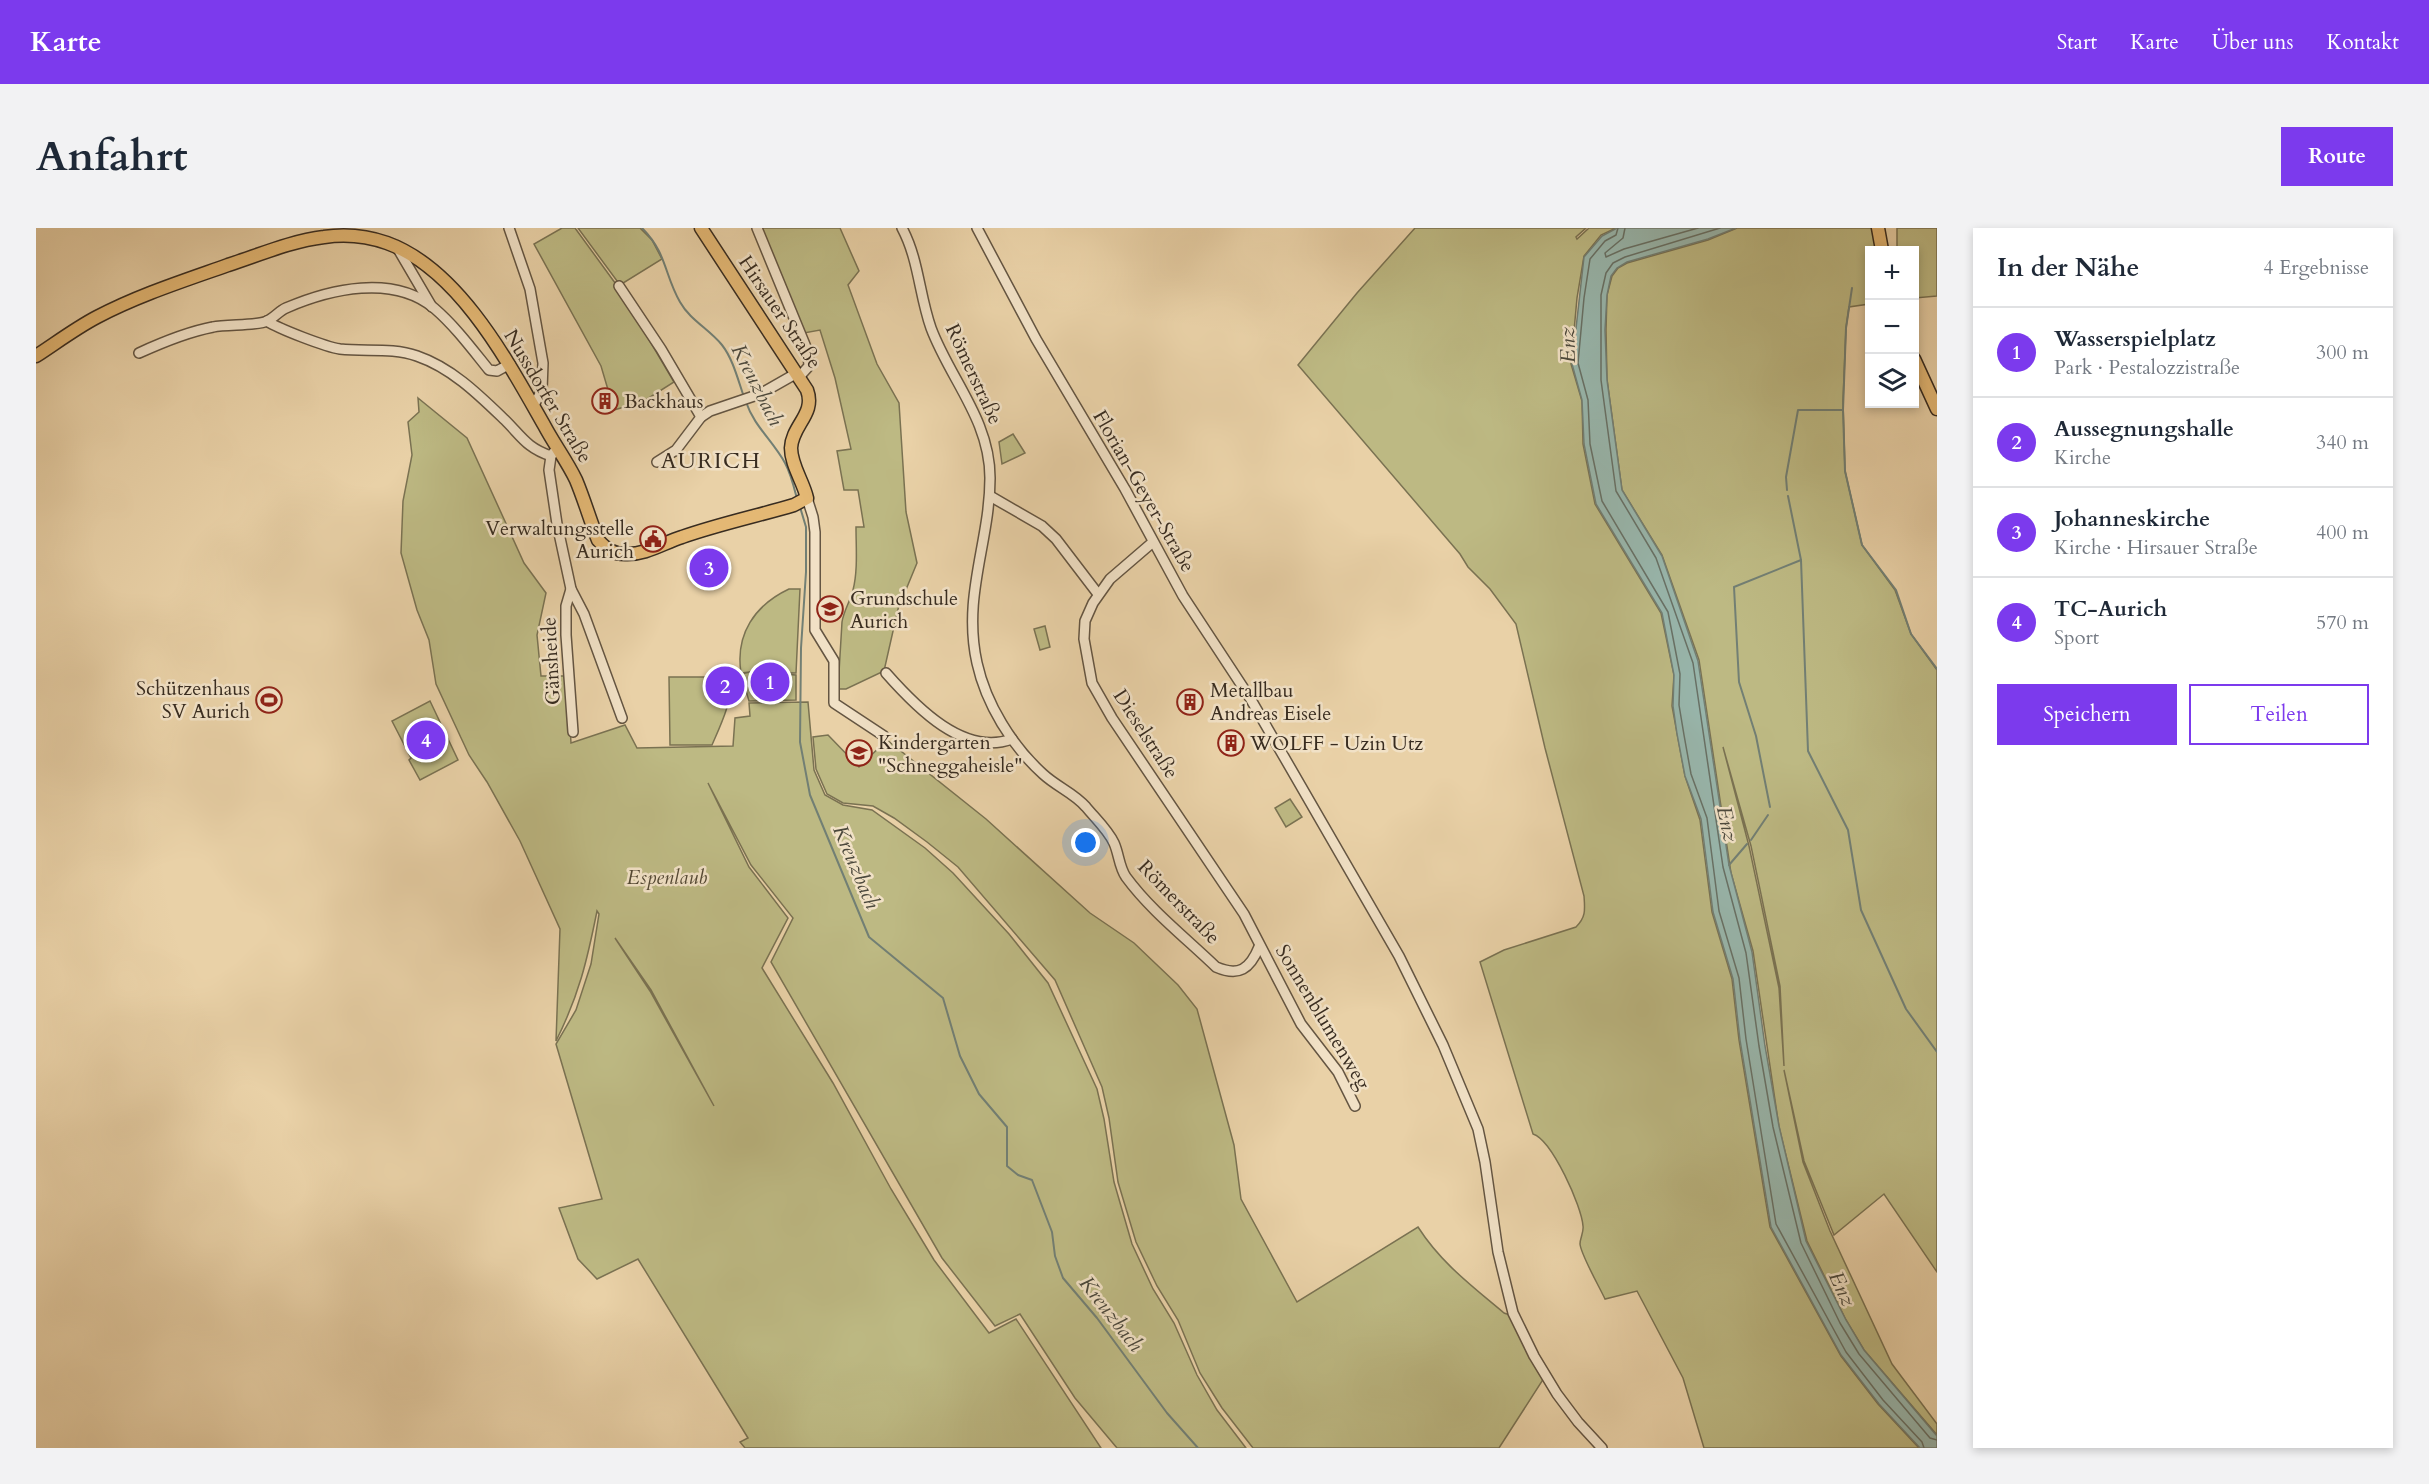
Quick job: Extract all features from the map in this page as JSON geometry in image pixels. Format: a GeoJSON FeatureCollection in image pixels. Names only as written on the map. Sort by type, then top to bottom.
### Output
{"type":"FeatureCollection","features":[{"type":"Feature","properties":{"kind":"main road","name":"Hirsauer Straße"},"geometry":{"type":"LineString","coordinates":[[701,228],[809,393],[810,406],[791,447],[802,501]]}},
{"type":"Feature","properties":{"kind":"main road"},"geometry":{"type":"LineString","coordinates":[[1878,228],[1881,246]]}},
{"type":"Feature","properties":{"kind":"main road","name":"Nussdorfer Straße"},"geometry":{"type":"LineString","coordinates":[[36,356],[94,318],[162,287],[262,253],[323,237],[366,238],[423,262],[450,287],[510,364],[554,452],[566,460],[598,540],[613,553],[627,555],[655,549],[680,537],[802,501]]}},
{"type":"Feature","properties":{"kind":"main road"},"geometry":{"type":"LineString","coordinates":[[1919,370],[1937,409]]}},
{"type":"Feature","properties":{"kind":"street"},"geometry":{"type":"LineString","coordinates":[[509,228],[530,289],[543,363],[542,390],[533,407]]}},
{"type":"Feature","properties":{"kind":"street"},"geometry":{"type":"LineString","coordinates":[[657,462],[684,441],[701,417],[710,411],[769,390],[806,372],[809,366],[808,352],[758,228]]}},
{"type":"Feature","properties":{"kind":"street","name":"Römerstraße"},"geometry":{"type":"LineString","coordinates":[[902,228],[912,246],[932,329],[943,355],[973,408],[983,434],[988,459],[990,496],[976,569],[972,621],[977,664],[987,694],[1012,739],[1043,774],[1072,793],[1084,805],[1114,843],[1125,875],[1143,897],[1216,967],[1231,972],[1245,968],[1259,947]]}},
{"type":"Feature","properties":{"kind":"street","name":"Florian-Geyer-Straße"},"geometry":{"type":"LineString","coordinates":[[976,228],[1036,339],[1125,489],[1184,596],[1250,698],[1395,948],[1470,1107],[1485,1162],[1504,1282],[1513,1313],[1525,1339],[1568,1410],[1602,1448]]}},
{"type":"Feature","properties":{"kind":"street"},"geometry":{"type":"LineString","coordinates":[[401,252],[432,307]]}},
{"type":"Feature","properties":{"kind":"street"},"geometry":{"type":"LineString","coordinates":[[619,286],[651,333],[701,417]]}},
{"type":"Feature","properties":{"kind":"street"},"geometry":{"type":"LineString","coordinates":[[140,353],[165,341],[214,327],[267,321],[276,313],[313,298],[338,291],[367,288],[392,289],[432,307],[446,319],[489,370],[497,371],[510,364]]}},
{"type":"Feature","properties":{"kind":"street"},"geometry":{"type":"LineString","coordinates":[[267,321],[277,327],[337,349],[386,350],[417,356],[458,379],[507,422],[527,445],[554,452],[549,470],[557,524],[572,589],[584,614],[622,718]]}},
{"type":"Feature","properties":{"kind":"street"},"geometry":{"type":"LineString","coordinates":[[990,496],[1042,526],[1062,546],[1098,594]]}},
{"type":"Feature","properties":{"kind":"street"},"geometry":{"type":"LineString","coordinates":[[802,501],[813,517],[815,630],[834,661],[834,703],[884,736]]}},
{"type":"Feature","properties":{"kind":"street","name":"Dieselstraße"},"geometry":{"type":"LineString","coordinates":[[1153,542],[1122,567],[1098,594],[1085,621],[1092,683],[1112,718],[1244,914],[1256,935],[1259,947]]}},
{"type":"Feature","properties":{"kind":"street","name":"Gänsheide"},"geometry":{"type":"LineString","coordinates":[[572,589],[566,606],[566,635],[573,732]]}},
{"type":"Feature","properties":{"kind":"street"},"geometry":{"type":"LineString","coordinates":[[886,673],[924,711],[955,732],[986,744],[1012,739]]}},
{"type":"Feature","properties":{"kind":"street","name":"Sonnenblumenweg"},"geometry":{"type":"LineString","coordinates":[[1259,947],[1301,1024],[1338,1072],[1355,1106]]}},
{"type":"Feature","properties":{"kind":"green space"},"geometry":{"type":"Polygon","coordinates":[[[562,228],[575,228],[618,287],[674,382],[644,401],[614,410],[601,366],[534,244],[562,228]]]}},
{"type":"Feature","properties":{"kind":"green space"},"geometry":{"type":"Polygon","coordinates":[[[578,228],[640,228],[652,240],[662,259],[620,285],[578,228]]]}},
{"type":"Feature","properties":{"kind":"green space"},"geometry":{"type":"Polygon","coordinates":[[[761,228],[840,228],[859,271],[848,285],[877,364],[899,403],[906,512],[917,563],[898,609],[884,671],[846,689],[838,689],[842,622],[855,582],[856,527],[864,527],[858,490],[844,490],[837,451],[851,449],[835,378],[820,330],[804,333],[761,228]]]}},
{"type":"Feature","properties":{"kind":"green space"},"geometry":{"type":"Polygon","coordinates":[[[1415,228],[1586,228],[1576,237],[1577,239],[1589,228],[1616,228],[1601,235],[1584,256],[1577,298],[1571,364],[1582,401],[1583,444],[1595,504],[1661,613],[1674,675],[1672,706],[1685,776],[1700,820],[1712,912],[1732,979],[1739,1040],[1770,1227],[1841,1356],[1878,1404],[1919,1448],[1704,1448],[1683,1378],[1637,1291],[1605,1299],[1581,1249],[1583,1226],[1572,1190],[1549,1148],[1533,1134],[1480,962],[1504,950],[1576,927],[1583,916],[1585,905],[1516,624],[1490,589],[1468,567],[1460,554],[1298,365],[1357,293],[1415,228]]]}},
{"type":"Feature","properties":{"kind":"green space"},"geometry":{"type":"Polygon","coordinates":[[[1737,228],[1872,228],[1876,246],[1865,246],[1865,305],[1849,307],[1846,328],[1843,401],[1845,471],[1862,545],[1895,590],[1911,634],[1937,670],[1937,1272],[1884,1194],[1834,1235],[1804,1161],[1784,1070],[1803,1162],[1830,1231],[1892,1364],[1937,1424],[1937,1435],[1864,1350],[1846,1320],[1807,1241],[1779,1127],[1753,951],[1731,873],[1699,660],[1662,555],[1622,490],[1607,379],[1606,330],[1607,295],[1612,276],[1618,268],[1627,263],[1708,240],[1737,228]],[[1723,747],[1749,846],[1779,988],[1784,1066],[1780,986],[1751,846],[1723,747]]]}},
{"type":"Feature","properties":{"kind":"green space"},"geometry":{"type":"Polygon","coordinates":[[[1897,228],[1937,228],[1937,296],[1919,298],[1919,246],[1897,246],[1897,228]]]}},
{"type":"Feature","properties":{"kind":"green space","name":"Espenlaub"},"geometry":{"type":"Polygon","coordinates":[[[418,398],[467,438],[524,563],[546,593],[537,635],[541,676],[567,676],[571,743],[625,725],[637,748],[733,746],[735,718],[750,716],[749,703],[808,702],[814,770],[825,795],[843,805],[872,810],[925,848],[953,873],[1009,934],[1048,983],[1097,1089],[1114,1182],[1132,1244],[1153,1289],[1174,1323],[1197,1375],[1217,1410],[1246,1448],[1117,1448],[1075,1398],[1020,1314],[995,1326],[942,1258],[771,962],[793,918],[751,865],[708,783],[749,867],[788,918],[762,968],[833,1083],[891,1189],[934,1260],[989,1333],[1016,1319],[1101,1448],[745,1448],[740,1442],[748,1438],[638,1259],[597,1279],[578,1259],[559,1208],[602,1199],[556,1044],[576,1010],[591,964],[599,914],[597,911],[586,962],[556,1041],[560,929],[520,841],[469,755],[436,684],[429,640],[417,610],[401,553],[403,501],[412,455],[408,422],[419,412],[418,398]],[[615,938],[650,991],[714,1106],[651,990],[615,938]]]}},
{"type":"Feature","properties":{"kind":"green space"},"geometry":{"type":"Polygon","coordinates":[[[1013,434],[1025,453],[1002,464],[999,442],[1013,434]]]}},
{"type":"Feature","properties":{"kind":"green space"},"geometry":{"type":"Polygon","coordinates":[[[789,589],[800,589],[796,673],[751,672],[796,675],[796,700],[749,701],[741,674],[750,672],[741,673],[740,659],[745,634],[757,612],[766,603],[789,589]]]}},
{"type":"Feature","properties":{"kind":"green space"},"geometry":{"type":"Polygon","coordinates":[[[1045,626],[1050,647],[1040,650],[1034,629],[1045,626]]]}},
{"type":"Feature","properties":{"kind":"green space"},"geometry":{"type":"Polygon","coordinates":[[[669,677],[731,677],[728,703],[712,745],[670,745],[669,677]]]}},
{"type":"Feature","properties":{"kind":"green space"},"geometry":{"type":"Polygon","coordinates":[[[430,701],[458,760],[420,780],[392,721],[430,701]]]}},
{"type":"Feature","properties":{"kind":"green space"},"geometry":{"type":"Polygon","coordinates":[[[828,735],[859,767],[887,740],[986,819],[1090,913],[1134,943],[1178,985],[1197,1009],[1234,1145],[1241,1199],[1297,1302],[1418,1227],[1437,1252],[1458,1273],[1504,1313],[1510,1315],[1544,1378],[1499,1448],[1253,1448],[1222,1408],[1200,1373],[1178,1320],[1157,1286],[1136,1242],[1118,1182],[1102,1087],[1055,980],[958,867],[894,818],[873,806],[843,803],[827,794],[816,769],[813,737],[828,735]]]}},
{"type":"Feature","properties":{"kind":"green space"},"geometry":{"type":"Polygon","coordinates":[[[1290,799],[1302,817],[1286,827],[1275,808],[1290,799]]]}},
{"type":"Feature","properties":{"kind":"water"},"geometry":{"type":"Polygon","coordinates":[[[1617,228],[1736,228],[1708,239],[1627,262],[1617,268],[1611,276],[1607,295],[1605,330],[1607,380],[1622,490],[1662,556],[1698,661],[1729,865],[1752,952],[1779,1126],[1806,1241],[1864,1350],[1937,1436],[1937,1448],[1920,1448],[1879,1404],[1841,1355],[1771,1227],[1740,1040],[1733,979],[1713,912],[1701,819],[1685,776],[1677,734],[1673,706],[1674,675],[1662,613],[1596,504],[1584,444],[1582,400],[1572,364],[1584,257],[1602,236],[1617,228]]]}},
{"type":"Feature","properties":{"kind":"waterway","name":"Kreuzbach"},"geometry":{"type":"LineString","coordinates":[[642,228],[661,255],[675,292],[684,308],[717,339],[726,351],[744,397]]}},
{"type":"Feature","properties":{"kind":"waterway"},"geometry":{"type":"LineString","coordinates":[[1852,288],[1846,328],[1843,410],[1845,471],[1862,545],[1896,590],[1911,634],[1937,669]]}},
{"type":"Feature","properties":{"kind":"waterway","name":"Kreuzbach"},"geometry":{"type":"LineString","coordinates":[[746,402],[754,419],[785,463],[797,499]]}},
{"type":"Feature","properties":{"kind":"waterway"},"geometry":{"type":"LineString","coordinates":[[1787,490],[1786,477],[1798,410],[1843,410]]}},
{"type":"Feature","properties":{"kind":"waterway"},"geometry":{"type":"LineString","coordinates":[[1788,496],[1801,560],[1808,751],[1848,830],[1861,910],[1906,1009],[1937,1052]]}},
{"type":"Feature","properties":{"kind":"waterway","name":"Kreuzbach"},"geometry":{"type":"LineString","coordinates":[[800,507],[806,527],[800,742],[810,795],[869,937],[943,998],[960,1056],[979,1094],[1007,1127],[1007,1166],[1018,1175],[1032,1180],[1052,1232],[1055,1256],[1063,1278],[1097,1318],[1167,1413],[1198,1448]]}},
{"type":"Feature","properties":{"kind":"waterway"},"geometry":{"type":"LineString","coordinates":[[1770,807],[1756,736],[1739,682],[1734,587],[1801,560]]}},
{"type":"Feature","properties":{"kind":"waterway","name":"Enz"},"geometry":{"type":"LineString","coordinates":[[1751,840],[1768,815]]}},
{"type":"Feature","properties":{"kind":"waterway","name":"Enz"},"geometry":{"type":"LineString","coordinates":[[1729,865],[1747,844]]}},
{"type":"Feature","properties":{"kind":"place","name":"Backhaus"},"geometry":{"type":"Point","coordinates":[605,401]}},
{"type":"Feature","properties":{"kind":"place","name":"Verwaltungsstelle Aurich"},"geometry":{"type":"Point","coordinates":[653,539]}},
{"type":"Feature","properties":{"kind":"place","name":"Johanneskirche"},"geometry":{"type":"Point","coordinates":[709,568]}},
{"type":"Feature","properties":{"kind":"place","name":"Grundschule Aurich"},"geometry":{"type":"Point","coordinates":[830,609]}},
{"type":"Feature","properties":{"kind":"place","name":"Wasserspielplatz"},"geometry":{"type":"Point","coordinates":[770,682]}},
{"type":"Feature","properties":{"kind":"place","name":"Aussegnungshalle"},"geometry":{"type":"Point","coordinates":[725,686]}},
{"type":"Feature","properties":{"kind":"place","name":"Schützenhaus SV Aurich"},"geometry":{"type":"Point","coordinates":[269,700]}},
{"type":"Feature","properties":{"kind":"place","name":"Metallbau Andreas Eisele"},"geometry":{"type":"Point","coordinates":[1190,702]}},
{"type":"Feature","properties":{"kind":"place","name":"TC-Aurich"},"geometry":{"type":"Point","coordinates":[426,740]}},
{"type":"Feature","properties":{"kind":"place","name":"WOLFF - Uzin Utz"},"geometry":{"type":"Point","coordinates":[1231,743]}},
{"type":"Feature","properties":{"kind":"place","name":"Kindergarten \"Schneggaheisle\""},"geometry":{"type":"Point","coordinates":[859,753]}},
{"type":"Feature","properties":{"kind":"district","name":"AURICH"},"geometry":{"type":"Point","coordinates":[711,461]}}]}
